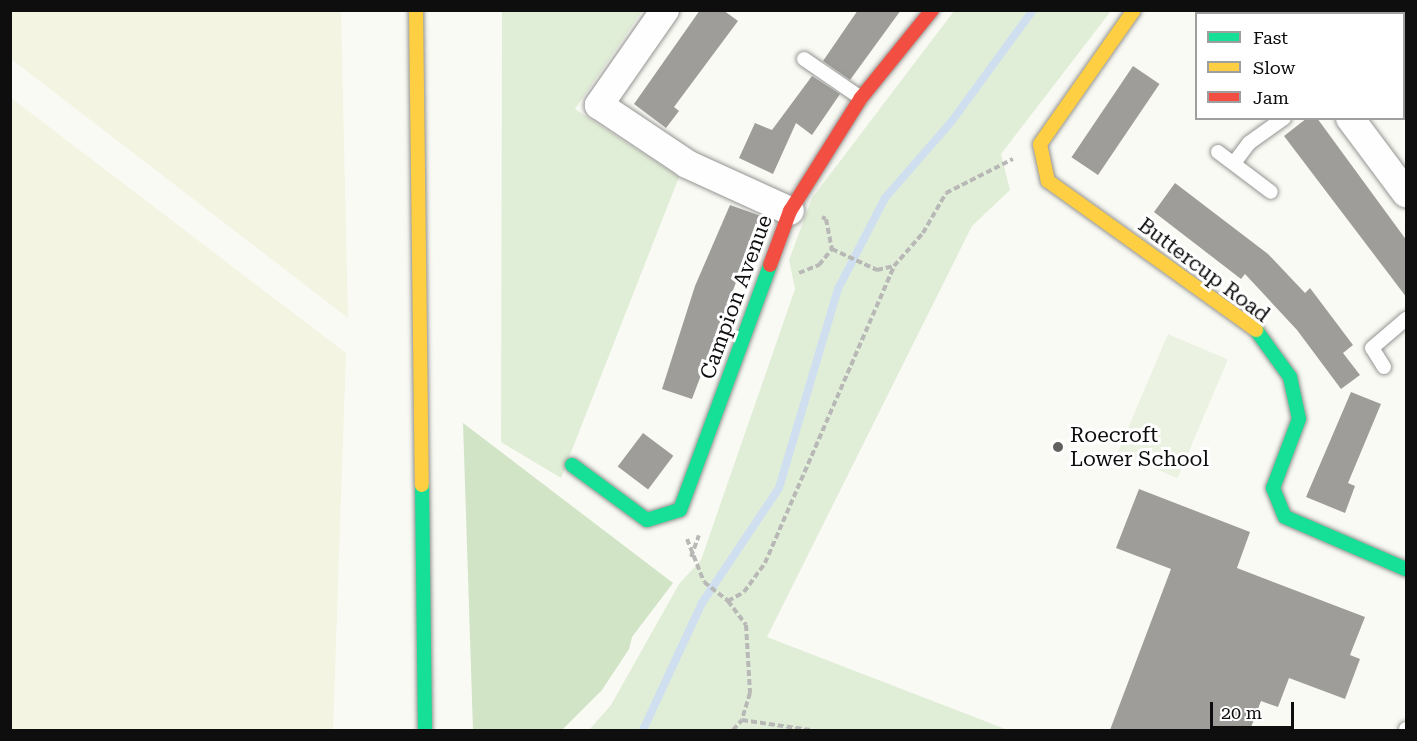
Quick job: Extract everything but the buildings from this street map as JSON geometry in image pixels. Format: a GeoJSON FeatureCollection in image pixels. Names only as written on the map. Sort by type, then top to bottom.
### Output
{"type":"FeatureCollection","features":[{"type":"Feature","properties":{"kind":"street"},"geometry":{"type":"LineString","coordinates":[[416,10],[425,730]]}},
{"type":"Feature","properties":{"kind":"street"},"geometry":{"type":"LineString","coordinates":[[664,10],[599,105],[687,164],[792,206]]}},
{"type":"Feature","properties":{"kind":"street"},"geometry":{"type":"LineString","coordinates":[[1040,144],[1134,10]]}},
{"type":"Feature","properties":{"kind":"street","name":"Campion Avenue"},"geometry":{"type":"LineString","coordinates":[[680,510],[792,206],[861,98],[926,12]]}},
{"type":"Feature","properties":{"kind":"street"},"geometry":{"type":"LineString","coordinates":[[1352,120],[1407,193]]}},
{"type":"Feature","properties":{"kind":"street","name":"Buttercup Road"},"geometry":{"type":"LineString","coordinates":[[1040,144],[1048,181],[1255,329],[1290,377],[1299,419],[1280,461],[1273,488],[1285,517],[1407,569]]}},
{"type":"Feature","properties":{"kind":"street"},"geometry":{"type":"LineString","coordinates":[[572,465],[647,519],[680,510]]}},
{"type":"Feature","properties":{"kind":"lane"},"geometry":{"type":"LineString","coordinates":[[804,59],[861,98]]}},
{"type":"Feature","properties":{"kind":"lane"},"geometry":{"type":"LineString","coordinates":[[1234,163],[1249,143],[1281,120]]}},
{"type":"Feature","properties":{"kind":"lane"},"geometry":{"type":"LineString","coordinates":[[1218,152],[1271,192]]}},
{"type":"Feature","properties":{"kind":"lane"},"geometry":{"type":"LineString","coordinates":[[1384,367],[1372,348],[1407,319]]}},
{"type":"Feature","properties":{"kind":"path"},"geometry":{"type":"LineString","coordinates":[[726,599],[744,592],[765,562],[894,266],[923,233],[946,193],[1040,144]]}},
{"type":"Feature","properties":{"kind":"path"},"geometry":{"type":"LineString","coordinates":[[792,206],[826,219],[832,249],[877,270],[894,266]]}},
{"type":"Feature","properties":{"kind":"path"},"geometry":{"type":"LineString","coordinates":[[680,510],[691,557],[704,582],[726,599],[746,625],[750,693],[742,720],[733,730]]}},
{"type":"Feature","properties":{"kind":"path"},"geometry":{"type":"LineString","coordinates":[[742,720],[810,730]]}},
{"type":"Feature","properties":{"kind":"green space"},"geometry":{"type":"Polygon","coordinates":[[[10,11],[341,11],[348,318],[11,59],[10,11]]]}},
{"type":"Feature","properties":{"kind":"green space"},"geometry":{"type":"Polygon","coordinates":[[[502,11],[642,11],[575,109],[679,177],[561,478],[501,442],[502,11]]]}},
{"type":"Feature","properties":{"kind":"green space"},"geometry":{"type":"Polygon","coordinates":[[[954,11],[1111,11],[1001,154],[1010,190],[972,226],[767,637],[1008,730],[589,730],[611,705],[679,584],[701,560],[795,289],[789,260],[812,198],[954,11]]]}},
{"type":"Feature","properties":{"kind":"green space"},"geometry":{"type":"Polygon","coordinates":[[[10,97],[346,353],[333,730],[11,730],[10,97]]]}},
{"type":"Feature","properties":{"kind":"green space"},"geometry":{"type":"Polygon","coordinates":[[[1168,334],[1228,359],[1177,478],[1118,453],[1168,334]]]}},
{"type":"Feature","properties":{"kind":"green space"},"geometry":{"type":"Polygon","coordinates":[[[463,423],[673,583],[632,637],[629,649],[602,690],[562,730],[473,730],[463,423]]]}},
{"type":"Feature","properties":{"kind":"waterway"},"geometry":{"type":"LineString","coordinates":[[643,730],[702,603],[779,488],[838,289],[885,198],[952,121],[1033,10]]}},
{"type":"Feature","properties":{"kind":"traffic: fast"},"geometry":{"type":"LineString","coordinates":[[572,465],[647,520],[680,510],[770,265]]}},
{"type":"Feature","properties":{"kind":"traffic: fast"},"geometry":{"type":"LineString","coordinates":[[1256,330],[1290,377],[1299,419],[1273,488],[1285,517],[1406,569]]}},
{"type":"Feature","properties":{"kind":"traffic: fast"},"geometry":{"type":"LineString","coordinates":[[422,485],[425,730]]}},
{"type":"Feature","properties":{"kind":"traffic: slow"},"geometry":{"type":"LineString","coordinates":[[416,10],[422,485]]}},
{"type":"Feature","properties":{"kind":"traffic: slow"},"geometry":{"type":"LineString","coordinates":[[1134,10],[1040,144],[1048,181],[1256,330]]}},
{"type":"Feature","properties":{"kind":"traffic: jam"},"geometry":{"type":"LineString","coordinates":[[770,265],[790,211],[861,98],[932,10]]}},
{"type":"Feature","properties":{"kind":"place","name":"Roecroft Lower School"},"geometry":{"type":"Point","coordinates":[1058,447]}}]}
